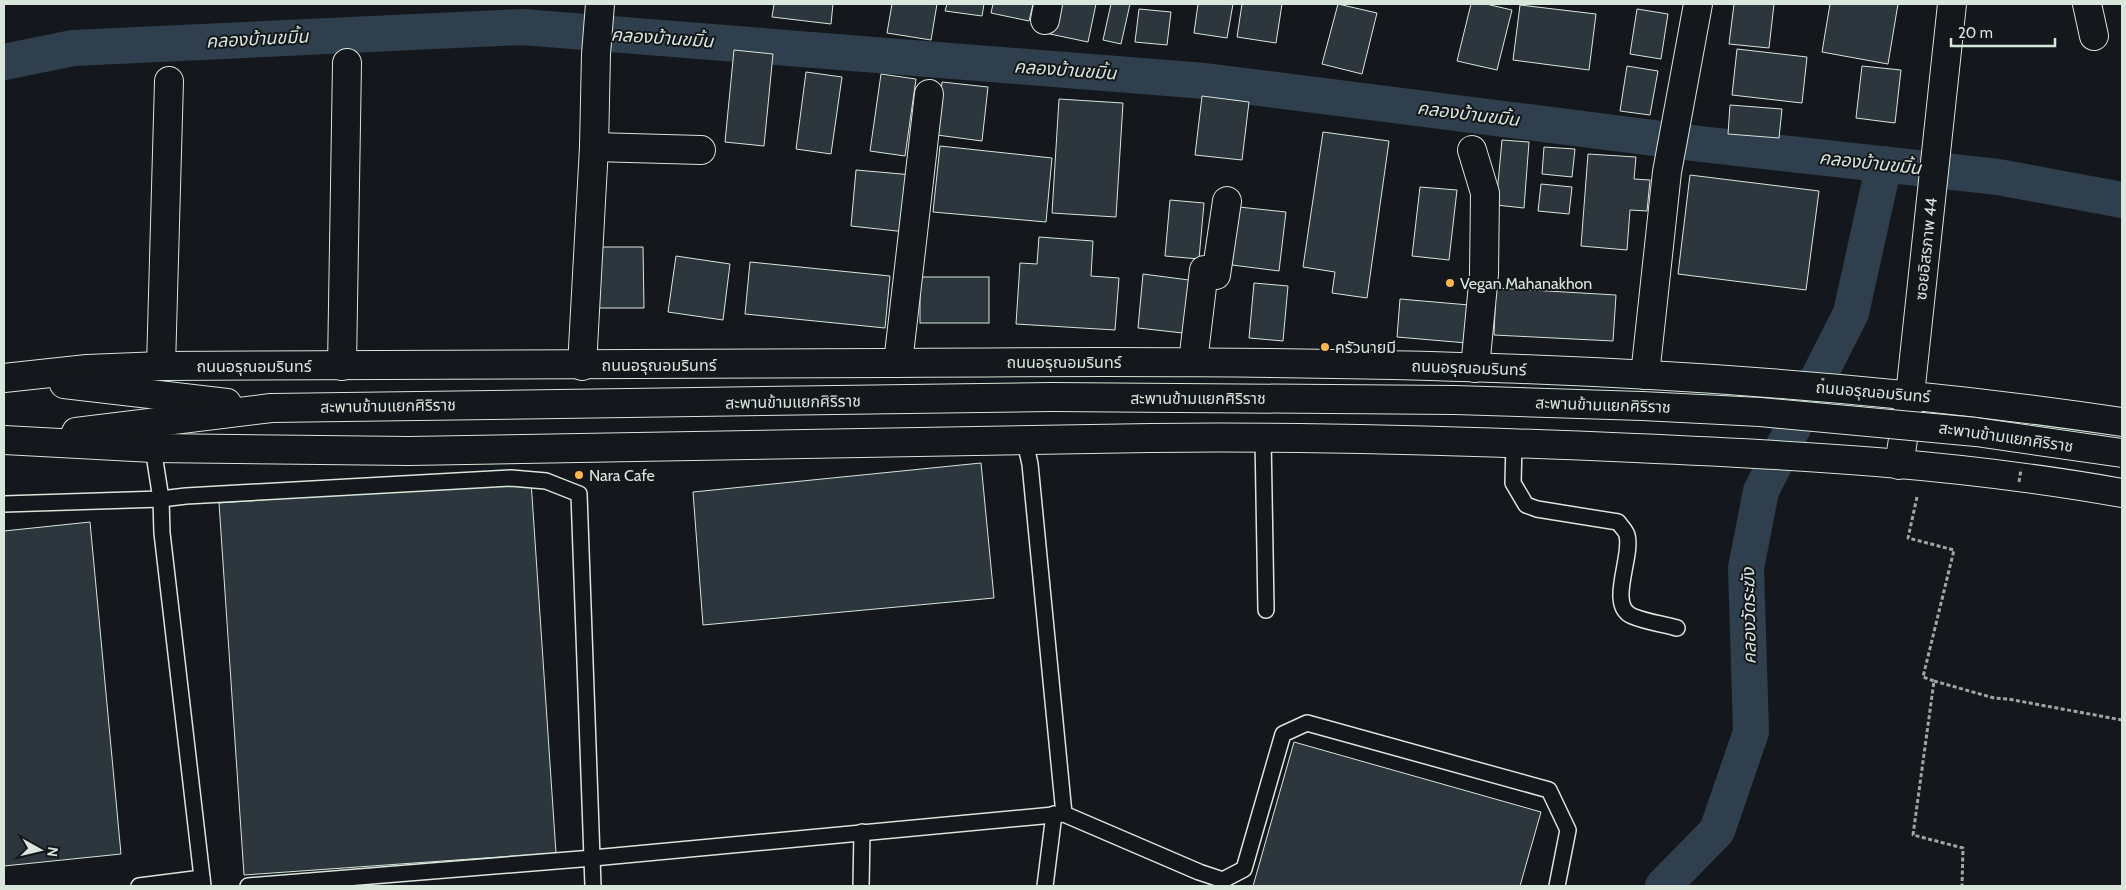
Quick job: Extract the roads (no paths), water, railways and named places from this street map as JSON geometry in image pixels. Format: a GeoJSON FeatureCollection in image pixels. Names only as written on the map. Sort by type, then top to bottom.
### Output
{"type":"FeatureCollection","features":[{"type":"Feature","properties":{"kind":"main road"},"geometry":{"type":"LineString","coordinates":[[1645,375],[1667,172],[1698,4]]}},
{"type":"Feature","properties":{"kind":"main road","name":"ซอยอิสรภาพ 44"},"geometry":{"type":"LineString","coordinates":[[1911,466],[1910,394],[1952,4]]}},
{"type":"Feature","properties":{"kind":"main road"},"geometry":{"type":"LineString","coordinates":[[2087,4],[2094,36]]}},
{"type":"Feature","properties":{"kind":"main road"},"geometry":{"type":"LineString","coordinates":[[582,366],[594,147],[596,54],[600,5]]}},
{"type":"Feature","properties":{"kind":"main road"},"geometry":{"type":"LineString","coordinates":[[342,366],[347,62]]}},
{"type":"Feature","properties":{"kind":"main road"},"geometry":{"type":"LineString","coordinates":[[161,366],[169,81]]}},
{"type":"Feature","properties":{"kind":"main road"},"geometry":{"type":"LineString","coordinates":[[898,363],[929,94]]}},
{"type":"Feature","properties":{"kind":"main road"},"geometry":{"type":"LineString","coordinates":[[594,147],[701,150]]}},
{"type":"Feature","properties":{"kind":"main road"},"geometry":{"type":"LineString","coordinates":[[1472,150],[1485,193],[1484,274],[1474,368]]}},
{"type":"Feature","properties":{"kind":"main road"},"geometry":{"type":"LineString","coordinates":[[1193,362],[1204,270],[1216,275],[1227,201]]}},
{"type":"Feature","properties":{"kind":"main road","name":"ถนนอรุณอมรินทร์"},"geometry":{"type":"LineString","coordinates":[[6,378],[87,370],[161,366],[582,366],[1193,362],[1474,368],[1645,375],[1910,394],[2122,422]]}},
{"type":"Feature","properties":{"kind":"main road","name":"สะพานข้ามแยกศิริราช"},"geometry":{"type":"LineString","coordinates":[[6,378],[271,408]]}},
{"type":"Feature","properties":{"kind":"main road","name":"สะพานข้ามแยกศิริราช"},"geometry":{"type":"LineString","coordinates":[[5,440],[271,408],[748,403],[1052,397],[1256,398],[1642,406],[1862,420],[1976,432],[2122,453]]}},
{"type":"Feature","properties":{"kind":"main road"},"geometry":{"type":"LineString","coordinates":[[5,440],[153,448],[409,452],[1263,437],[1514,442],[1824,458],[1993,473],[2122,493]]}},
{"type":"Feature","properties":{"kind":"lane"},"geometry":{"type":"LineString","coordinates":[[1263,437],[1266,610]]}},
{"type":"Feature","properties":{"kind":"lane"},"geometry":{"type":"LineString","coordinates":[[1025,442],[1030,464],[1059,814],[1045,886]]}},
{"type":"Feature","properties":{"kind":"lane"},"geometry":{"type":"LineString","coordinates":[[1514,442],[1513,483],[1526,505],[1618,522],[1627,535],[1627,557],[1620,596],[1622,608],[1630,616],[1678,628]]}},
{"type":"Feature","properties":{"kind":"lane"},"geometry":{"type":"LineString","coordinates":[[138,886],[202,882],[162,533],[161,499],[153,448]]}},
{"type":"Feature","properties":{"kind":"lane"},"geometry":{"type":"LineString","coordinates":[[4,504],[161,499],[196,495],[511,478],[546,481],[579,494],[594,886]]}},
{"type":"Feature","properties":{"kind":"lane"},"geometry":{"type":"LineString","coordinates":[[248,886],[593,858],[1059,814],[1224,883],[1244,869],[1283,734],[1307,722],[1548,790],[1568,830],[1557,886]]}},
{"type":"Feature","properties":{"kind":"lane"},"geometry":{"type":"LineString","coordinates":[[861,886],[862,832]]}},
{"type":"Feature","properties":{"kind":"waterway","name":"คลองบ้านขมิ้น"},"geometry":{"type":"LineString","coordinates":[[4,62],[73,48],[522,27],[1205,81],[1701,144],[1998,177],[2122,200]]}},
{"type":"Feature","properties":{"kind":"waterway","name":"คลองวัดระฆัง"},"geometry":{"type":"LineString","coordinates":[[1663,886],[1717,831],[1751,732],[1746,568],[1761,491],[1851,313],[1884,164]]}},
{"type":"Feature","properties":{"kind":"place","name":"Vegan Mahanakhon"},"geometry":{"type":"Point","coordinates":[1450,283]}},
{"type":"Feature","properties":{"kind":"place","name":"ครัวนายมี"},"geometry":{"type":"Point","coordinates":[1325,347]}},
{"type":"Feature","properties":{"kind":"place","name":"Nara Cafe"},"geometry":{"type":"Point","coordinates":[579,475]}}]}
